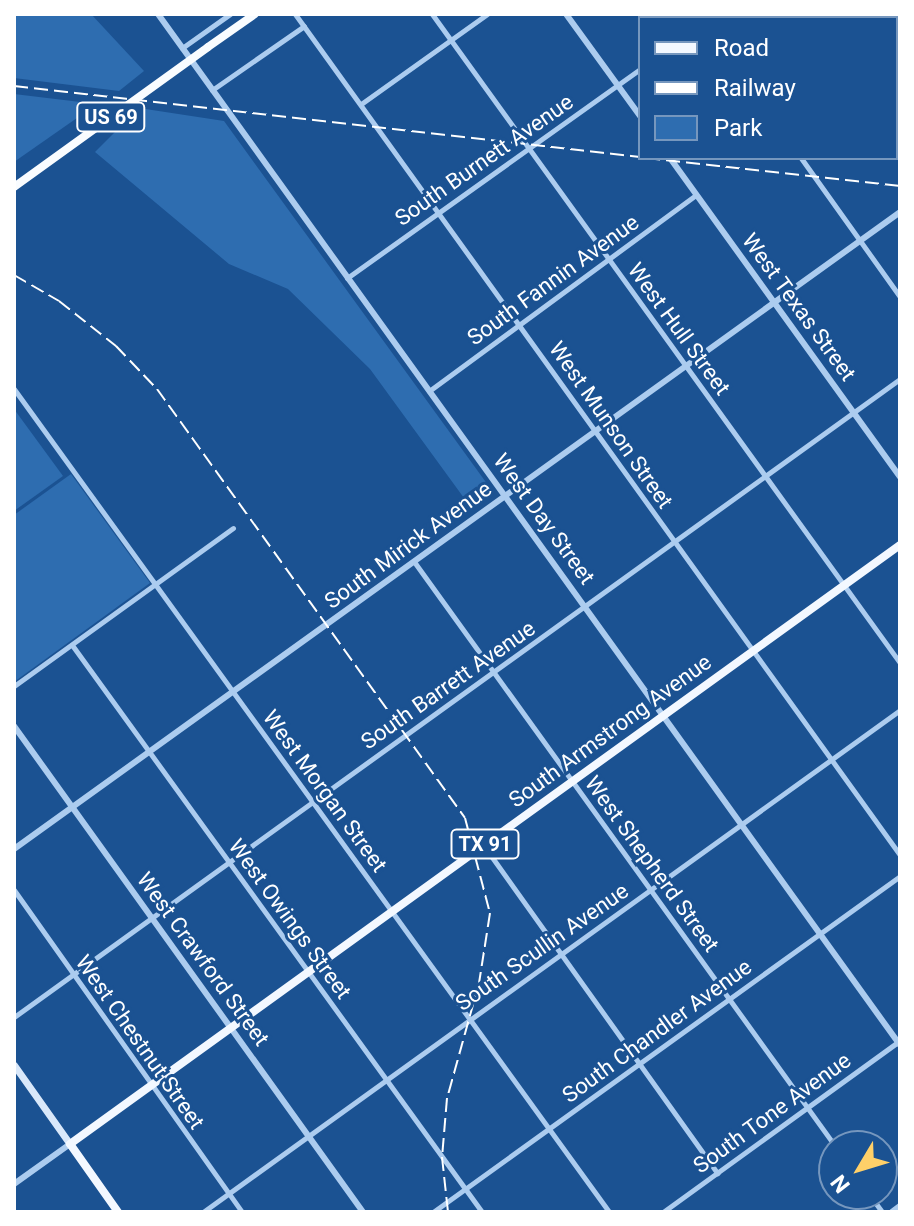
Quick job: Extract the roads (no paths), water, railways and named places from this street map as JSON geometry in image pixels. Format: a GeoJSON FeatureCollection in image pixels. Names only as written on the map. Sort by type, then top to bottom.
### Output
{"type":"FeatureCollection","features":[{"type":"Feature","properties":{"kind":"highway","name":"US 69"},"geometry":{"type":"LineString","coordinates":[[14,187],[255,14]]}},
{"type":"Feature","properties":{"kind":"main road","name":"South Armstrong Avenue"},"geometry":{"type":"LineString","coordinates":[[70,1144],[900,545]]}},
{"type":"Feature","properties":{"kind":"main road"},"geometry":{"type":"LineString","coordinates":[[14,1065],[118,1212]]}},
{"type":"Feature","properties":{"kind":"street","name":"West Day Street"},"geometry":{"type":"LineString","coordinates":[[158,14],[899,1043]]}},
{"type":"Feature","properties":{"kind":"street"},"geometry":{"type":"LineString","coordinates":[[182,48],[230,14]]}},
{"type":"Feature","properties":{"kind":"street","name":"West Munson Street"},"geometry":{"type":"LineString","coordinates":[[295,14],[900,855]]}},
{"type":"Feature","properties":{"kind":"street","name":"West Hull Street"},"geometry":{"type":"LineString","coordinates":[[432,14],[900,663]]}},
{"type":"Feature","properties":{"kind":"street"},"geometry":{"type":"LineString","coordinates":[[361,104],[487,14]]}},
{"type":"Feature","properties":{"kind":"street"},"geometry":{"type":"LineString","coordinates":[[566,14],[638,113]]}},
{"type":"Feature","properties":{"kind":"street"},"geometry":{"type":"LineString","coordinates":[[212,90],[304,26]]}},
{"type":"Feature","properties":{"kind":"street","name":"South Burnett Avenue"},"geometry":{"type":"LineString","coordinates":[[347,278],[638,70]]}},
{"type":"Feature","properties":{"kind":"street","name":"West Texas Street"},"geometry":{"type":"LineString","coordinates":[[671,160],[900,477]]}},
{"type":"Feature","properties":{"kind":"street"},"geometry":{"type":"LineString","coordinates":[[802,160],[900,297]]}},
{"type":"Feature","properties":{"kind":"street","name":"South Fannin Avenue"},"geometry":{"type":"LineString","coordinates":[[429,391],[696,195]]}},
{"type":"Feature","properties":{"kind":"street","name":"South Mirick Avenue"},"geometry":{"type":"LineString","coordinates":[[14,849],[900,212]]}},
{"type":"Feature","properties":{"kind":"street","name":"South Barrett Avenue"},"geometry":{"type":"LineString","coordinates":[[14,1017],[150,916],[900,379]]}},
{"type":"Feature","properties":{"kind":"street","name":"West Morgan Street"},"geometry":{"type":"LineString","coordinates":[[14,389],[609,1212]]}},
{"type":"Feature","properties":{"kind":"street"},"geometry":{"type":"LineString","coordinates":[[14,686],[233,528]]}},
{"type":"Feature","properties":{"kind":"street","name":"West Shepherd Street"},"geometry":{"type":"LineString","coordinates":[[415,563],[824,1130]]}},
{"type":"Feature","properties":{"kind":"street","name":"West Owings Street"},"geometry":{"type":"LineString","coordinates":[[72,645],[482,1212]]}},
{"type":"Feature","properties":{"kind":"street","name":"South Scullin Avenue"},"geometry":{"type":"LineString","coordinates":[[203,1212],[900,710]]}},
{"type":"Feature","properties":{"kind":"street","name":"West Crawford Street"},"geometry":{"type":"LineString","coordinates":[[14,726],[363,1212]]}},
{"type":"Feature","properties":{"kind":"street"},"geometry":{"type":"LineString","coordinates":[[484,845],[717,1173]]}},
{"type":"Feature","properties":{"kind":"street","name":"South Chandler Avenue"},"geometry":{"type":"LineString","coordinates":[[433,1212],[900,876]]}},
{"type":"Feature","properties":{"kind":"street","name":"West Chestnut Street"},"geometry":{"type":"LineString","coordinates":[[14,890],[242,1212]]}},
{"type":"Feature","properties":{"kind":"street","name":"South Tone Avenue"},"geometry":{"type":"LineString","coordinates":[[663,1212],[899,1043]]}},
{"type":"Feature","properties":{"kind":"street"},"geometry":{"type":"LineString","coordinates":[[14,1184],[70,1144]]}},
{"type":"Feature","properties":{"kind":"street"},"geometry":{"type":"LineString","coordinates":[[892,1212],[900,1206]]}},
{"type":"Feature","properties":{"kind":"railway"},"geometry":{"type":"LineString","coordinates":[[14,86],[638,157]]}},
{"type":"Feature","properties":{"kind":"railway"},"geometry":{"type":"LineString","coordinates":[[664,160],[900,186]]}},
{"type":"Feature","properties":{"kind":"railway"},"geometry":{"type":"LineString","coordinates":[[14,275],[59,301],[116,346],[157,389],[465,818],[490,913],[479,983],[447,1098],[442,1157],[448,1212]]}}]}
